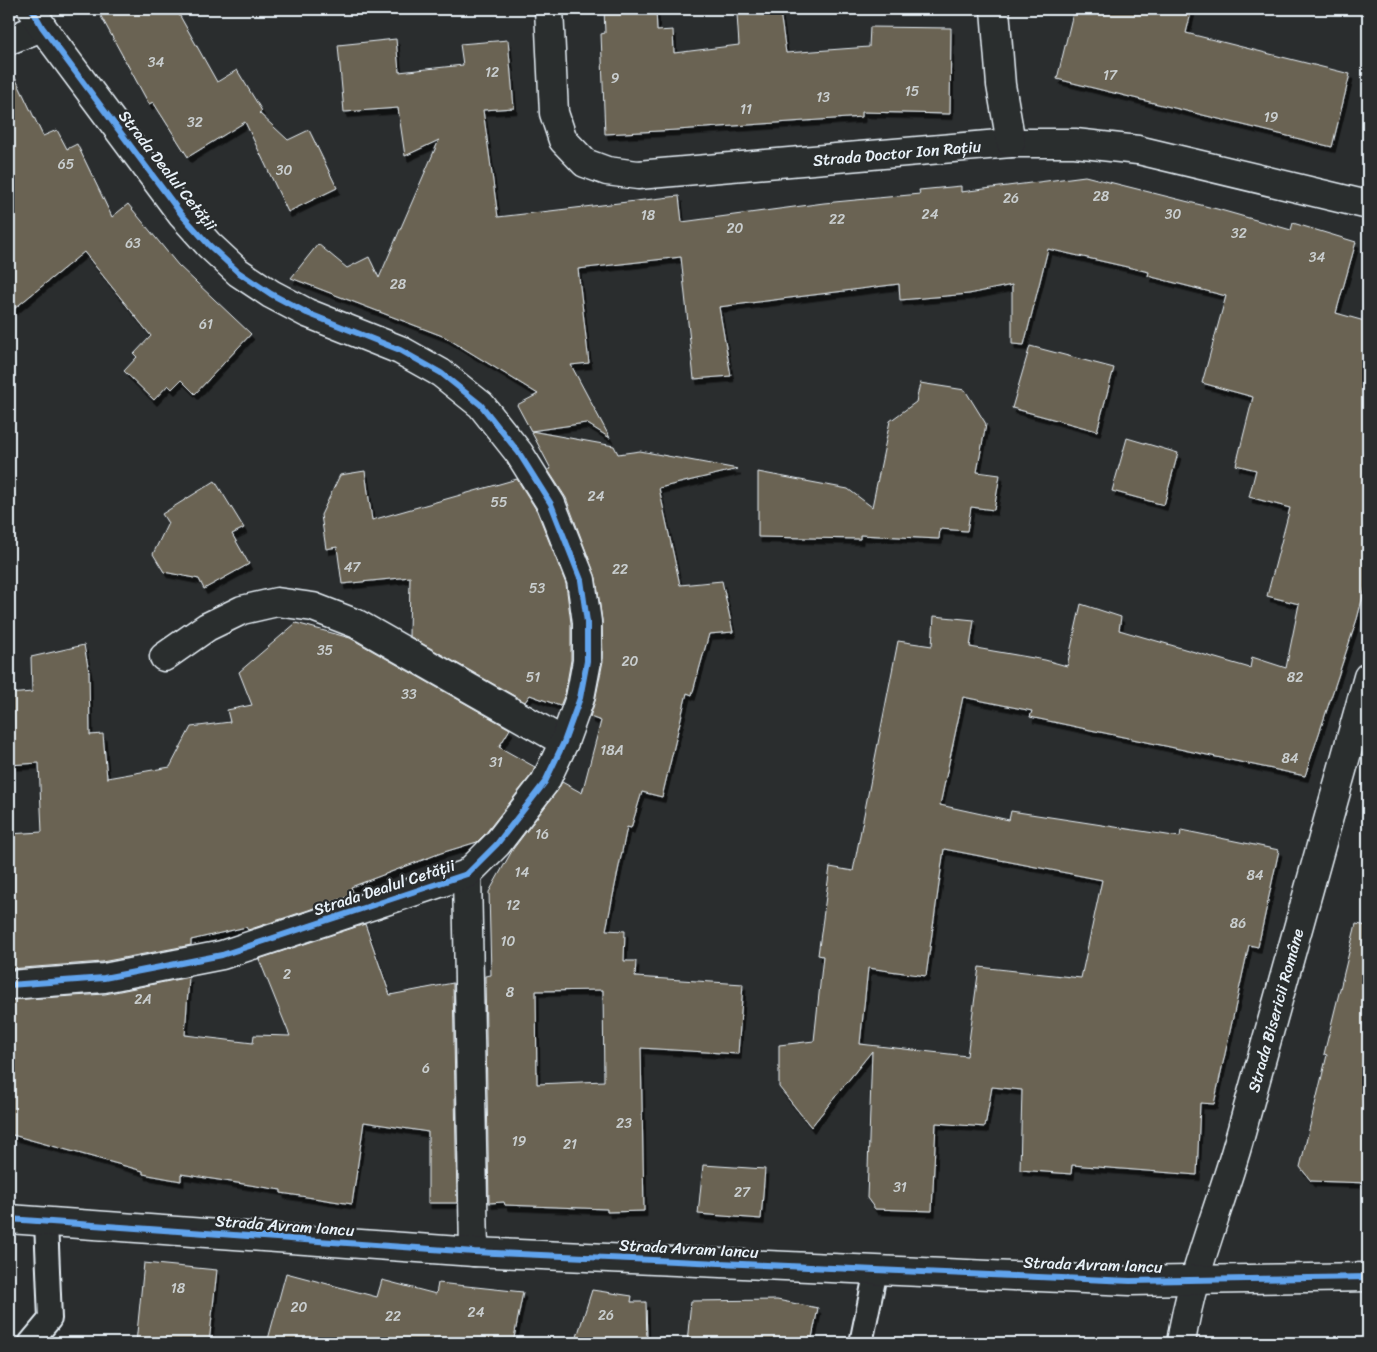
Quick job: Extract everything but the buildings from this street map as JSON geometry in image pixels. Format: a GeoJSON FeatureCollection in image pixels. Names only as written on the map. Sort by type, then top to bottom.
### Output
{"type":"FeatureCollection","features":[{"type":"Feature","properties":{"kind":"street","name":"Strada Doctor Ion Rațiu"},"geometry":{"type":"LineString","coordinates":[[549,9],[554,113],[563,140],[585,163],[607,171],[638,175],[1011,143],[1075,143],[1138,150],[1368,205]]}},
{"type":"Feature","properties":{"kind":"street"},"geometry":{"type":"LineString","coordinates":[[995,9],[1001,86],[1011,143]]}},
{"type":"Feature","properties":{"kind":"street","name":"Strada Dealul Cetății"},"geometry":{"type":"LineString","coordinates":[[9,40],[37,18],[182,215],[209,245],[238,272],[271,294],[307,313],[400,350],[441,373],[481,405],[519,453],[550,504],[581,580],[586,613],[587,661],[580,698],[564,742],[545,782],[497,844],[467,874],[222,955],[104,978],[9,984]]}},
{"type":"Feature","properties":{"kind":"street"},"geometry":{"type":"LineString","coordinates":[[164,657],[207,627],[242,610],[277,602],[313,607],[356,624],[564,742]]}},
{"type":"Feature","properties":{"kind":"street","name":"Strada Bisericii Române"},"geometry":{"type":"LineString","coordinates":[[1182,1343],[1185,1320],[1195,1280],[1226,1186],[1368,677]]}},
{"type":"Feature","properties":{"kind":"street","name":"Strada Dealul Cetății"},"geometry":{"type":"LineString","coordinates":[[467,874],[474,1252]]}},
{"type":"Feature","properties":{"kind":"street","name":"Strada Avram Iancu"},"geometry":{"type":"LineString","coordinates":[[9,1219],[474,1252],[876,1270],[1130,1280],[1368,1277]]}},
{"type":"Feature","properties":{"kind":"lane"},"geometry":{"type":"LineString","coordinates":[[30,1343],[50,1319],[46,1222]]}},
{"type":"Feature","properties":{"kind":"lane"},"geometry":{"type":"LineString","coordinates":[[861,1343],[876,1270]]}},
{"type":"Feature","properties":{"kind":"cycle path"},"geometry":{"type":"LineString","coordinates":[[9,985],[104,978],[222,955],[467,874],[497,844],[545,782],[564,742],[580,698],[587,661],[587,622],[581,580],[551,504],[519,453],[481,405],[441,373],[400,350],[307,313],[271,294],[238,272],[209,245],[182,215],[42,27],[32,9]]}},
{"type":"Feature","properties":{"kind":"cycle path"},"geometry":{"type":"LineString","coordinates":[[9,1219],[474,1252],[1130,1281],[1368,1277]]}}]}
